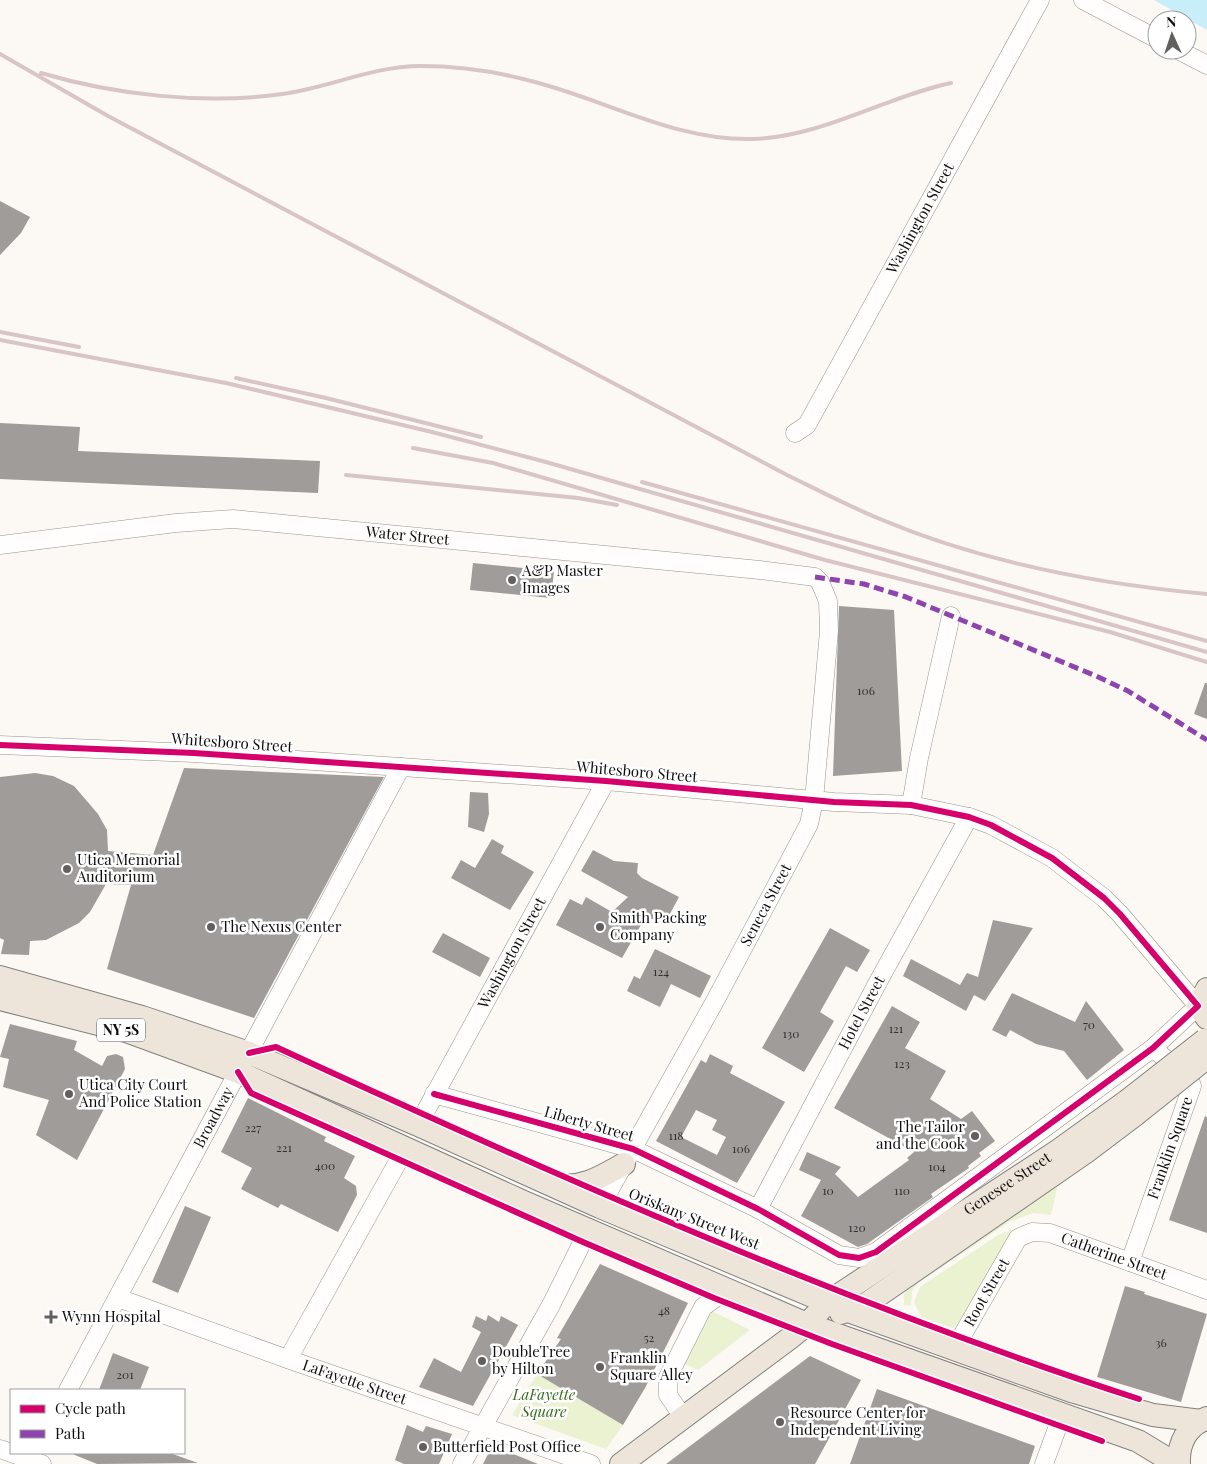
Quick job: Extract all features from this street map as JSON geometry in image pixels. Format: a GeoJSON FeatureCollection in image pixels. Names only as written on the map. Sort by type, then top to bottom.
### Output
{"type":"FeatureCollection","features":[{"type":"Feature","properties":{"kind":"main road","name":"Oriskany Street West"},"geometry":{"type":"LineString","coordinates":[[0,977],[142,1017],[249,1053],[418,1125],[600,1207],[848,1311],[956,1348],[1071,1391],[1153,1414],[1204,1419]]}},
{"type":"Feature","properties":{"kind":"main road","name":"NY 5S"},"geometry":{"type":"LineString","coordinates":[[0,998],[126,1031],[238,1072],[588,1231],[807,1324],[868,1344],[1062,1415],[1138,1440],[1177,1464]]}},
{"type":"Feature","properties":{"kind":"main road","name":"Genesee Street"},"geometry":{"type":"LineString","coordinates":[[807,1324],[866,1304],[1086,1152],[1131,1108],[1205,1025]]}},
{"type":"Feature","properties":{"kind":"main road","name":"Genesee Street"},"geometry":{"type":"LineString","coordinates":[[621,1464],[807,1324],[828,1302],[1059,1150],[1131,1108]]}},
{"type":"Feature","properties":{"kind":"main road"},"geometry":{"type":"LineString","coordinates":[[550,1184],[570,1187],[587,1184],[628,1157]]}},
{"type":"Feature","properties":{"kind":"main road"},"geometry":{"type":"LineString","coordinates":[[526,1203],[564,1209],[600,1207]]}},
{"type":"Feature","properties":{"kind":"main road"},"geometry":{"type":"LineString","coordinates":[[1177,1464],[1182,1440],[1190,1429],[1204,1419]]}},
{"type":"Feature","properties":{"kind":"street","name":"Washington Street"},"geometry":{"type":"LineString","coordinates":[[795,433],[807,424],[1040,0]]}},
{"type":"Feature","properties":{"kind":"street"},"geometry":{"type":"LineString","coordinates":[[1083,0],[1147,34]]}},
{"type":"Feature","properties":{"kind":"street","name":"Water Street"},"geometry":{"type":"LineString","coordinates":[[0,545],[176,523],[233,519],[815,577]]}},
{"type":"Feature","properties":{"kind":"street","name":"Seneca Street"},"geometry":{"type":"LineString","coordinates":[[600,1207],[715,1001],[808,824],[814,800],[829,631],[828,601],[820,582],[815,577]]}},
{"type":"Feature","properties":{"kind":"street"},"geometry":{"type":"LineString","coordinates":[[911,805],[919,758],[951,616]]}},
{"type":"Feature","properties":{"kind":"street","name":"Whitesboro Street"},"geometry":{"type":"LineString","coordinates":[[0,745],[188,753],[606,781],[814,800],[911,805],[968,817],[991,825],[1052,858],[1097,893],[1120,914],[1205,1025]]}},
{"type":"Feature","properties":{"kind":"street","name":"Broadway"},"geometry":{"type":"LineString","coordinates":[[69,1389],[401,767]]}},
{"type":"Feature","properties":{"kind":"street","name":"Washington Street"},"geometry":{"type":"LineString","coordinates":[[418,1125],[606,781]]}},
{"type":"Feature","properties":{"kind":"street","name":"Hotel Street"},"geometry":{"type":"LineString","coordinates":[[758,1209],[968,817]]}},
{"type":"Feature","properties":{"kind":"street","name":"Liberty Street"},"geometry":{"type":"LineString","coordinates":[[434,1094],[628,1157],[758,1209],[839,1256],[859,1258],[876,1252],[1153,1048],[1205,1025]]}},
{"type":"Feature","properties":{"kind":"street","name":"Franklin Square"},"geometry":{"type":"LineString","coordinates":[[1130,1262],[1192,1086],[1190,1080],[1153,1048]]}},
{"type":"Feature","properties":{"kind":"street"},"geometry":{"type":"LineString","coordinates":[[288,1360],[405,1149]]}},
{"type":"Feature","properties":{"kind":"street"},"geometry":{"type":"LineString","coordinates":[[462,1464],[551,1305],[588,1231]]}},
{"type":"Feature","properties":{"kind":"street","name":"Catherine Street"},"geometry":{"type":"LineString","coordinates":[[1018,1238],[1032,1232],[1050,1233],[1207,1290]]}},
{"type":"Feature","properties":{"kind":"street","name":"Root Street"},"geometry":{"type":"LineString","coordinates":[[956,1348],[1018,1238]]}},
{"type":"Feature","properties":{"kind":"street"},"geometry":{"type":"LineString","coordinates":[[683,1417],[668,1395],[668,1376],[703,1307],[728,1289]]}},
{"type":"Feature","properties":{"kind":"street","name":"LaFayette Street"},"geometry":{"type":"LineString","coordinates":[[118,1298],[288,1360],[591,1464]]}},
{"type":"Feature","properties":{"kind":"street"},"geometry":{"type":"LineString","coordinates":[[1044,1464],[1062,1415]]}},
{"type":"Feature","properties":{"kind":"street"},"geometry":{"type":"LineString","coordinates":[[15,1454],[34,1460]]}},
{"type":"Feature","properties":{"kind":"green space"},"geometry":{"type":"Polygon","coordinates":[[[1059,1180],[1051,1215],[1033,1213],[1009,1222],[918,1283],[912,1292],[911,1305],[904,1306],[904,1295],[910,1282],[1059,1180]]]}},
{"type":"Feature","properties":{"kind":"green space"},"geometry":{"type":"Polygon","coordinates":[[[1022,1226],[1016,1230],[956,1326],[952,1328],[921,1317],[914,1302],[920,1287],[998,1235],[1022,1226]]]}},
{"type":"Feature","properties":{"kind":"green space"},"geometry":{"type":"Polygon","coordinates":[[[710,1310],[750,1330],[698,1370],[683,1363],[710,1310]]]}},
{"type":"Feature","properties":{"kind":"green space","name":"LaFayette Square"},"geometry":{"type":"Polygon","coordinates":[[[537,1374],[623,1425],[606,1449],[512,1415],[537,1374]]]}},
{"type":"Feature","properties":{"kind":"water"},"geometry":{"type":"Polygon","coordinates":[[[1154,0],[1207,0],[1207,30],[1197,24],[1197,10],[1172,10],[1154,0]]]}},
{"type":"Feature","properties":{"kind":"building"},"geometry":{"type":"Polygon","coordinates":[[[0,201],[30,217],[21,233],[0,255],[0,201]]]}},
{"type":"Feature","properties":{"kind":"building"},"geometry":{"type":"Polygon","coordinates":[[[0,423],[80,427],[78,451],[320,461],[318,493],[0,479],[0,423]]]}},
{"type":"Feature","properties":{"kind":"building","name":"A&P Master Images"},"geometry":{"type":"Polygon","coordinates":[[[473,563],[554,571],[551,598],[470,590],[473,563]]]}},
{"type":"Feature","properties":{"kind":"building"},"geometry":{"type":"Polygon","coordinates":[[[839,606],[894,610],[902,771],[833,776],[839,606]]]}},
{"type":"Feature","properties":{"kind":"building"},"geometry":{"type":"Polygon","coordinates":[[[1205,683],[1207,683],[1207,719],[1194,714],[1205,683]]]}},
{"type":"Feature","properties":{"kind":"building","name":"The Nexus Center"},"geometry":{"type":"Polygon","coordinates":[[[184,768],[384,777],[254,1018],[107,969],[131,885],[106,884],[90,912],[79,923],[46,940],[30,941],[29,955],[1,954],[4,940],[0,938],[0,777],[35,773],[53,776],[74,786],[98,814],[107,830],[108,851],[153,855],[184,768]]]}},
{"type":"Feature","properties":{"kind":"building"},"geometry":{"type":"Polygon","coordinates":[[[470,792],[488,793],[489,814],[484,832],[468,827],[470,792]]]}},
{"type":"Feature","properties":{"kind":"building"},"geometry":{"type":"Polygon","coordinates":[[[492,839],[504,846],[501,853],[534,872],[510,910],[451,878],[461,860],[475,868],[492,839]]]}},
{"type":"Feature","properties":{"kind":"building"},"geometry":{"type":"Polygon","coordinates":[[[593,850],[614,861],[638,863],[637,873],[642,878],[679,897],[664,925],[646,916],[622,958],[556,925],[570,899],[582,905],[586,897],[612,912],[628,897],[581,871],[593,850]]]}},
{"type":"Feature","properties":{"kind":"building"},"geometry":{"type":"Polygon","coordinates":[[[993,920],[1033,928],[985,1001],[974,995],[966,1011],[903,976],[911,959],[960,985],[967,973],[978,977],[993,920]]]}},
{"type":"Feature","properties":{"kind":"building"},"geometry":{"type":"Polygon","coordinates":[[[830,928],[870,950],[857,972],[846,966],[820,1012],[834,1021],[804,1072],[762,1048],[830,928]]]}},
{"type":"Feature","properties":{"kind":"building"},"geometry":{"type":"Polygon","coordinates":[[[443,933],[490,958],[480,977],[432,952],[443,933]]]}},
{"type":"Feature","properties":{"kind":"building"},"geometry":{"type":"Polygon","coordinates":[[[655,949],[711,976],[700,998],[671,984],[660,1007],[627,991],[634,976],[640,979],[655,949]]]}},
{"type":"Feature","properties":{"kind":"building"},"geometry":{"type":"Polygon","coordinates":[[[1012,993],[1075,1022],[1086,1001],[1124,1050],[1087,1080],[1064,1051],[1036,1044],[1010,1030],[1006,1037],[992,1030],[1012,993]]]}},
{"type":"Feature","properties":{"kind":"building"},"geometry":{"type":"Polygon","coordinates":[[[892,1006],[920,1022],[905,1048],[946,1071],[930,1099],[961,1119],[972,1111],[995,1141],[979,1153],[981,1156],[968,1166],[969,1168],[931,1194],[933,1197],[867,1244],[858,1247],[801,1216],[821,1180],[799,1170],[807,1152],[841,1167],[835,1174],[858,1197],[909,1160],[907,1158],[914,1152],[834,1108],[892,1006]]]}},
{"type":"Feature","properties":{"kind":"building","name":"Utica City Court And Police Station"},"geometry":{"type":"Polygon","coordinates":[[[10,1024],[77,1041],[74,1050],[102,1066],[107,1056],[116,1054],[123,1057],[125,1069],[77,1160],[36,1135],[49,1100],[3,1087],[9,1059],[0,1057],[10,1024]]]}},
{"type":"Feature","properties":{"kind":"building"},"geometry":{"type":"Polygon","coordinates":[[[710,1054],[733,1066],[730,1073],[785,1102],[737,1183],[656,1141],[701,1060],[706,1063],[710,1054]],[[696,1110],[681,1137],[717,1155],[726,1137],[712,1130],[717,1120],[696,1110]]]}},
{"type":"Feature","properties":{"kind":"building"},"geometry":{"type":"Polygon","coordinates":[[[248,1098],[326,1137],[324,1141],[355,1156],[344,1178],[356,1186],[357,1195],[338,1232],[281,1204],[278,1208],[241,1189],[252,1168],[221,1152],[248,1098]]]}},
{"type":"Feature","properties":{"kind":"building"},"geometry":{"type":"Polygon","coordinates":[[[1205,1116],[1207,1117],[1207,1233],[1169,1220],[1205,1116]]]}},
{"type":"Feature","properties":{"kind":"building"},"geometry":{"type":"Polygon","coordinates":[[[185,1206],[211,1217],[178,1293],[152,1282],[185,1206]]]}},
{"type":"Feature","properties":{"kind":"building"},"geometry":{"type":"Polygon","coordinates":[[[600,1264],[688,1303],[645,1388],[623,1425],[537,1374],[561,1339],[557,1338],[600,1264]]]}},
{"type":"Feature","properties":{"kind":"building"},"geometry":{"type":"Polygon","coordinates":[[[1125,1286],[1207,1314],[1181,1402],[1097,1377],[1125,1286]]]}},
{"type":"Feature","properties":{"kind":"building","name":"DoubleTree by Hilton"},"geometry":{"type":"Polygon","coordinates":[[[488,1315],[499,1322],[501,1316],[518,1325],[473,1406],[419,1387],[434,1358],[461,1372],[481,1332],[472,1327],[476,1316],[486,1321],[488,1315]]]}},
{"type":"Feature","properties":{"kind":"building"},"geometry":{"type":"Polygon","coordinates":[[[113,1353],[149,1367],[140,1389],[99,1389],[113,1353]]]}},
{"type":"Feature","properties":{"kind":"building","name":"Resource Center for Independent Living"},"geometry":{"type":"Polygon","coordinates":[[[810,1356],[861,1380],[815,1464],[666,1464],[810,1356]]]}},
{"type":"Feature","properties":{"kind":"building"},"geometry":{"type":"Polygon","coordinates":[[[877,1389],[1035,1446],[1029,1464],[850,1464],[877,1389]]]}},
{"type":"Feature","properties":{"kind":"building","name":"Butterfield Post Office"},"geometry":{"type":"Polygon","coordinates":[[[407,1425],[423,1432],[426,1426],[452,1434],[439,1464],[404,1464],[395,1460],[407,1425]]]}},
{"type":"Feature","properties":{"kind":"building"},"geometry":{"type":"Polygon","coordinates":[[[492,1446],[506,1451],[538,1464],[483,1464],[492,1446]]]}},
{"type":"Feature","properties":{"kind":"building"},"geometry":{"type":"Polygon","coordinates":[[[72,1454],[173,1454],[198,1463],[97,1464],[72,1454]]]}},
{"type":"Feature","properties":{"kind":"railway"},"geometry":{"type":"LineString","coordinates":[[0,54],[108,116],[787,475],[856,509],[919,534],[999,559],[1040,569],[1124,584],[1207,594]]}},
{"type":"Feature","properties":{"kind":"railway"},"geometry":{"type":"LineString","coordinates":[[41,73],[69,81],[129,92],[160,96],[222,98],[282,94],[368,73],[402,67],[434,66],[461,68],[527,80],[666,126],[723,138],[753,139],[779,137],[829,124],[902,97],[951,83]]}},
{"type":"Feature","properties":{"kind":"railway"},"geometry":{"type":"LineString","coordinates":[[0,332],[79,347]]}},
{"type":"Feature","properties":{"kind":"railway"},"geometry":{"type":"LineString","coordinates":[[0,340],[226,383],[432,432],[546,462],[1207,652]]}},
{"type":"Feature","properties":{"kind":"railway"},"geometry":{"type":"LineString","coordinates":[[236,378],[326,398],[481,437]]}},
{"type":"Feature","properties":{"kind":"railway"},"geometry":{"type":"LineString","coordinates":[[413,448],[493,463],[825,560],[1110,632],[1207,662]]}},
{"type":"Feature","properties":{"kind":"railway"},"geometry":{"type":"LineString","coordinates":[[346,475],[578,498],[617,505]]}},
{"type":"Feature","properties":{"kind":"railway"},"geometry":{"type":"LineString","coordinates":[[642,482],[1207,641]]}},
{"type":"Feature","properties":{"kind":"marked path"},"geometry":{"type":"LineString","coordinates":[[815,577],[864,584],[906,597],[1096,676],[1128,691],[1207,740]]}},
{"type":"Feature","properties":{"kind":"cycle path"},"geometry":{"type":"LineString","coordinates":[[0,745],[194,753],[606,781],[834,802],[911,805],[969,817],[991,825],[1052,858],[1104,898],[1120,914],[1198,1006],[1153,1048],[876,1252],[859,1258],[839,1255],[758,1209],[633,1149],[434,1094]]}},
{"type":"Feature","properties":{"kind":"cycle path"},"geometry":{"type":"LineString","coordinates":[[249,1053],[276,1047],[382,1096],[702,1236],[919,1322],[1028,1362],[1139,1399]]}},
{"type":"Feature","properties":{"kind":"cycle path"},"geometry":{"type":"LineString","coordinates":[[238,1072],[251,1093],[583,1242],[714,1298],[832,1344],[1102,1441]]}},
{"type":"Feature","properties":{"kind":"place","name":"A&P Master Images"},"geometry":{"type":"Point","coordinates":[512,580]}},
{"type":"Feature","properties":{"kind":"place","name":"Utica Memorial Auditorium"},"geometry":{"type":"Point","coordinates":[67,869]}},
{"type":"Feature","properties":{"kind":"place","name":"The Nexus Center"},"geometry":{"type":"Point","coordinates":[211,927]}},
{"type":"Feature","properties":{"kind":"place","name":"Smith Packing Company"},"geometry":{"type":"Point","coordinates":[600,927]}},
{"type":"Feature","properties":{"kind":"place","name":"Utica City Court And Police Station"},"geometry":{"type":"Point","coordinates":[69,1094]}},
{"type":"Feature","properties":{"kind":"place","name":"The Tailor and the Cook"},"geometry":{"type":"Point","coordinates":[975,1136]}},
{"type":"Feature","properties":{"kind":"place","name":"Wynn Hospital"},"geometry":{"type":"Point","coordinates":[51,1317]}},
{"type":"Feature","properties":{"kind":"place","name":"DoubleTree by Hilton"},"geometry":{"type":"Point","coordinates":[482,1361]}},
{"type":"Feature","properties":{"kind":"place","name":"Franklin Square Alley"},"geometry":{"type":"Point","coordinates":[600,1367]}},
{"type":"Feature","properties":{"kind":"place","name":"Resource Center for Independent Living"},"geometry":{"type":"Point","coordinates":[780,1422]}},
{"type":"Feature","properties":{"kind":"place","name":"Butterfield Post Office"},"geometry":{"type":"Point","coordinates":[423,1447]}}]}
